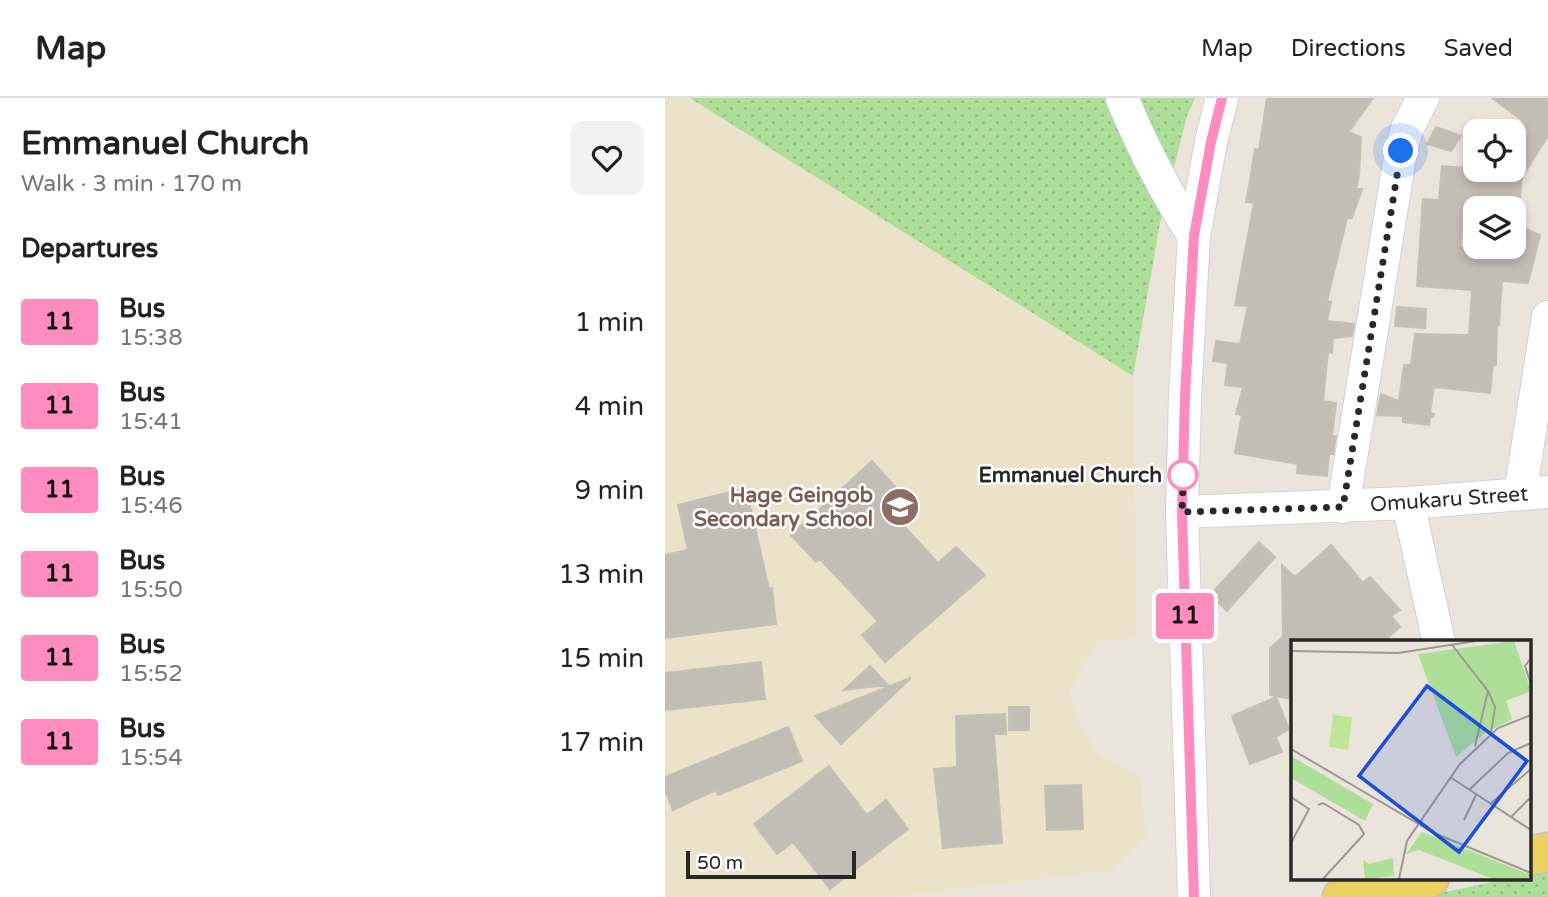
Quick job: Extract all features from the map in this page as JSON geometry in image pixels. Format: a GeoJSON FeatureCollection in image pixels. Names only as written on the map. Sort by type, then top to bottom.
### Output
{"type":"FeatureCollection","features":[{"type":"Feature","properties":{"kind":"main road"},"geometry":{"type":"LineString","coordinates":[[1342,897],[1421,880]]}},
{"type":"Feature","properties":{"kind":"street"},"geometry":{"type":"LineString","coordinates":[[1122,98],[1170,200],[1194,236]]}},
{"type":"Feature","properties":{"kind":"street"},"geometry":{"type":"LineString","coordinates":[[1194,897],[1182,512],[1185,396],[1194,236],[1222,98]]}},
{"type":"Feature","properties":{"kind":"street"},"geometry":{"type":"LineString","coordinates":[[1343,507],[1401,151],[1406,129],[1423,98]]}},
{"type":"Feature","properties":{"kind":"street"},"geometry":{"type":"LineString","coordinates":[[1534,493],[1548,317]]}},
{"type":"Feature","properties":{"kind":"street","name":"Omukaru Street"},"geometry":{"type":"LineString","coordinates":[[1182,512],[1343,507],[1534,493]]}},
{"type":"Feature","properties":{"kind":"street"},"geometry":{"type":"LineString","coordinates":[[1408,503],[1439,640]]}},
{"type":"Feature","properties":{"kind":"shaded area","name":"Hage Geingob Secondary School"},"geometry":{"type":"Polygon","coordinates":[[[665,98],[690,98],[1133,376],[1137,638],[1097,642],[1069,692],[1079,722],[1098,754],[1140,777],[1146,837],[1110,871],[894,897],[665,897],[665,98]]]}},
{"type":"Feature","properties":{"kind":"green space"},"geometry":{"type":"Polygon","coordinates":[[[690,98],[1195,98],[1187,116],[1160,223],[1133,376],[690,98]]]}},
{"type":"Feature","properties":{"kind":"green space"},"geometry":{"type":"Polygon","coordinates":[[[1548,870],[1548,897],[1422,897],[1502,880],[1531,880],[1531,874],[1548,870]]]}},
{"type":"Feature","properties":{"kind":"building"},"geometry":{"type":"Polygon","coordinates":[[[1267,98],[1373,98],[1349,132],[1361,137],[1356,189],[1362,189],[1352,218],[1347,218],[1327,301],[1331,302],[1327,321],[1354,324],[1352,336],[1333,338],[1332,353],[1328,352],[1323,401],[1336,403],[1332,436],[1336,436],[1333,454],[1329,454],[1327,476],[1297,473],[1298,464],[1235,453],[1242,415],[1236,414],[1243,387],[1225,385],[1228,363],[1213,361],[1216,341],[1240,344],[1248,306],[1235,305],[1254,203],[1246,202],[1255,149],[1259,150],[1267,98]]]}},
{"type":"Feature","properties":{"kind":"building"},"geometry":{"type":"Polygon","coordinates":[[[1492,98],[1548,98],[1548,136],[1526,171],[1526,119],[1520,119],[1492,98]]]}},
{"type":"Feature","properties":{"kind":"building"},"geometry":{"type":"Polygon","coordinates":[[[1436,127],[1461,136],[1451,151],[1427,144],[1436,127]]]}},
{"type":"Feature","properties":{"kind":"building"},"geometry":{"type":"Polygon","coordinates":[[[1442,166],[1463,168],[1463,182],[1522,182],[1520,196],[1463,196],[1460,247],[1463,247],[1463,259],[1526,259],[1526,229],[1540,235],[1528,283],[1502,281],[1496,365],[1493,365],[1490,393],[1434,387],[1430,412],[1434,414],[1430,417],[1429,425],[1403,422],[1403,416],[1377,415],[1381,394],[1399,401],[1404,365],[1411,365],[1415,334],[1469,335],[1472,290],[1417,286],[1423,199],[1439,200],[1442,166]]]}},
{"type":"Feature","properties":{"kind":"building"},"geometry":{"type":"Polygon","coordinates":[[[1397,307],[1426,309],[1425,328],[1395,326],[1397,307]]]}},
{"type":"Feature","properties":{"kind":"building"},"geometry":{"type":"Polygon","coordinates":[[[872,461],[897,489],[882,502],[938,563],[956,547],[985,575],[885,662],[862,635],[878,621],[820,559],[816,562],[791,535],[872,461]]]}},
{"type":"Feature","properties":{"kind":"building"},"geometry":{"type":"Polygon","coordinates":[[[746,488],[769,589],[772,588],[776,624],[665,638],[665,555],[688,550],[678,505],[746,488]]]}},
{"type":"Feature","properties":{"kind":"building"},"geometry":{"type":"Polygon","coordinates":[[[1259,542],[1275,557],[1227,611],[1210,595],[1259,542]]]}},
{"type":"Feature","properties":{"kind":"building"},"geometry":{"type":"Polygon","coordinates":[[[1331,545],[1363,583],[1370,577],[1400,610],[1391,616],[1400,627],[1385,640],[1291,640],[1291,699],[1270,695],[1270,648],[1283,637],[1282,565],[1295,577],[1331,545]]]}},
{"type":"Feature","properties":{"kind":"building"},"geometry":{"type":"Polygon","coordinates":[[[761,662],[765,699],[665,710],[665,673],[761,662]]]}},
{"type":"Feature","properties":{"kind":"building"},"geometry":{"type":"Polygon","coordinates":[[[870,666],[888,685],[844,690],[870,666]]]}},
{"type":"Feature","properties":{"kind":"building"},"geometry":{"type":"Polygon","coordinates":[[[910,678],[841,744],[815,716],[910,678]]]}},
{"type":"Feature","properties":{"kind":"building"},"geometry":{"type":"Polygon","coordinates":[[[1276,697],[1289,729],[1276,737],[1282,752],[1250,764],[1232,716],[1276,697]]]}},
{"type":"Feature","properties":{"kind":"building"},"geometry":{"type":"Polygon","coordinates":[[[1009,707],[1029,707],[1029,730],[1009,730],[1009,707]]]}},
{"type":"Feature","properties":{"kind":"building"},"geometry":{"type":"Polygon","coordinates":[[[1005,714],[1006,734],[994,734],[1002,843],[943,848],[934,769],[957,767],[956,716],[1005,714]]]}},
{"type":"Feature","properties":{"kind":"building"},"geometry":{"type":"Polygon","coordinates":[[[788,727],[802,761],[718,795],[716,790],[673,810],[665,790],[665,777],[788,727]]]}},
{"type":"Feature","properties":{"kind":"building"},"geometry":{"type":"Polygon","coordinates":[[[829,766],[867,815],[886,800],[908,829],[830,889],[793,842],[777,854],[754,824],[829,766]]]}},
{"type":"Feature","properties":{"kind":"building"},"geometry":{"type":"Polygon","coordinates":[[[1081,785],[1083,829],[1047,830],[1045,786],[1081,785]]]}},
{"type":"Feature","properties":{"kind":"bus line","name":"11"},"geometry":{"type":"LineString","coordinates":[[1194,897],[1182,512],[1185,396],[1194,236],[1222,98]]}},
{"type":"Feature","properties":{"kind":"place","name":"Emmanuel Church"},"geometry":{"type":"Point","coordinates":[1183,475]}},
{"type":"Feature","properties":{"kind":"place","name":"Hage Geingob Secondary School"},"geometry":{"type":"Point","coordinates":[900,507]}},
{"type":"Feature","properties":{"kind":"route"},"geometry":{"type":"LineString","coordinates":[[1183,475],[1184,465],[1182,512],[1343,507],[1401,151]]}}]}
